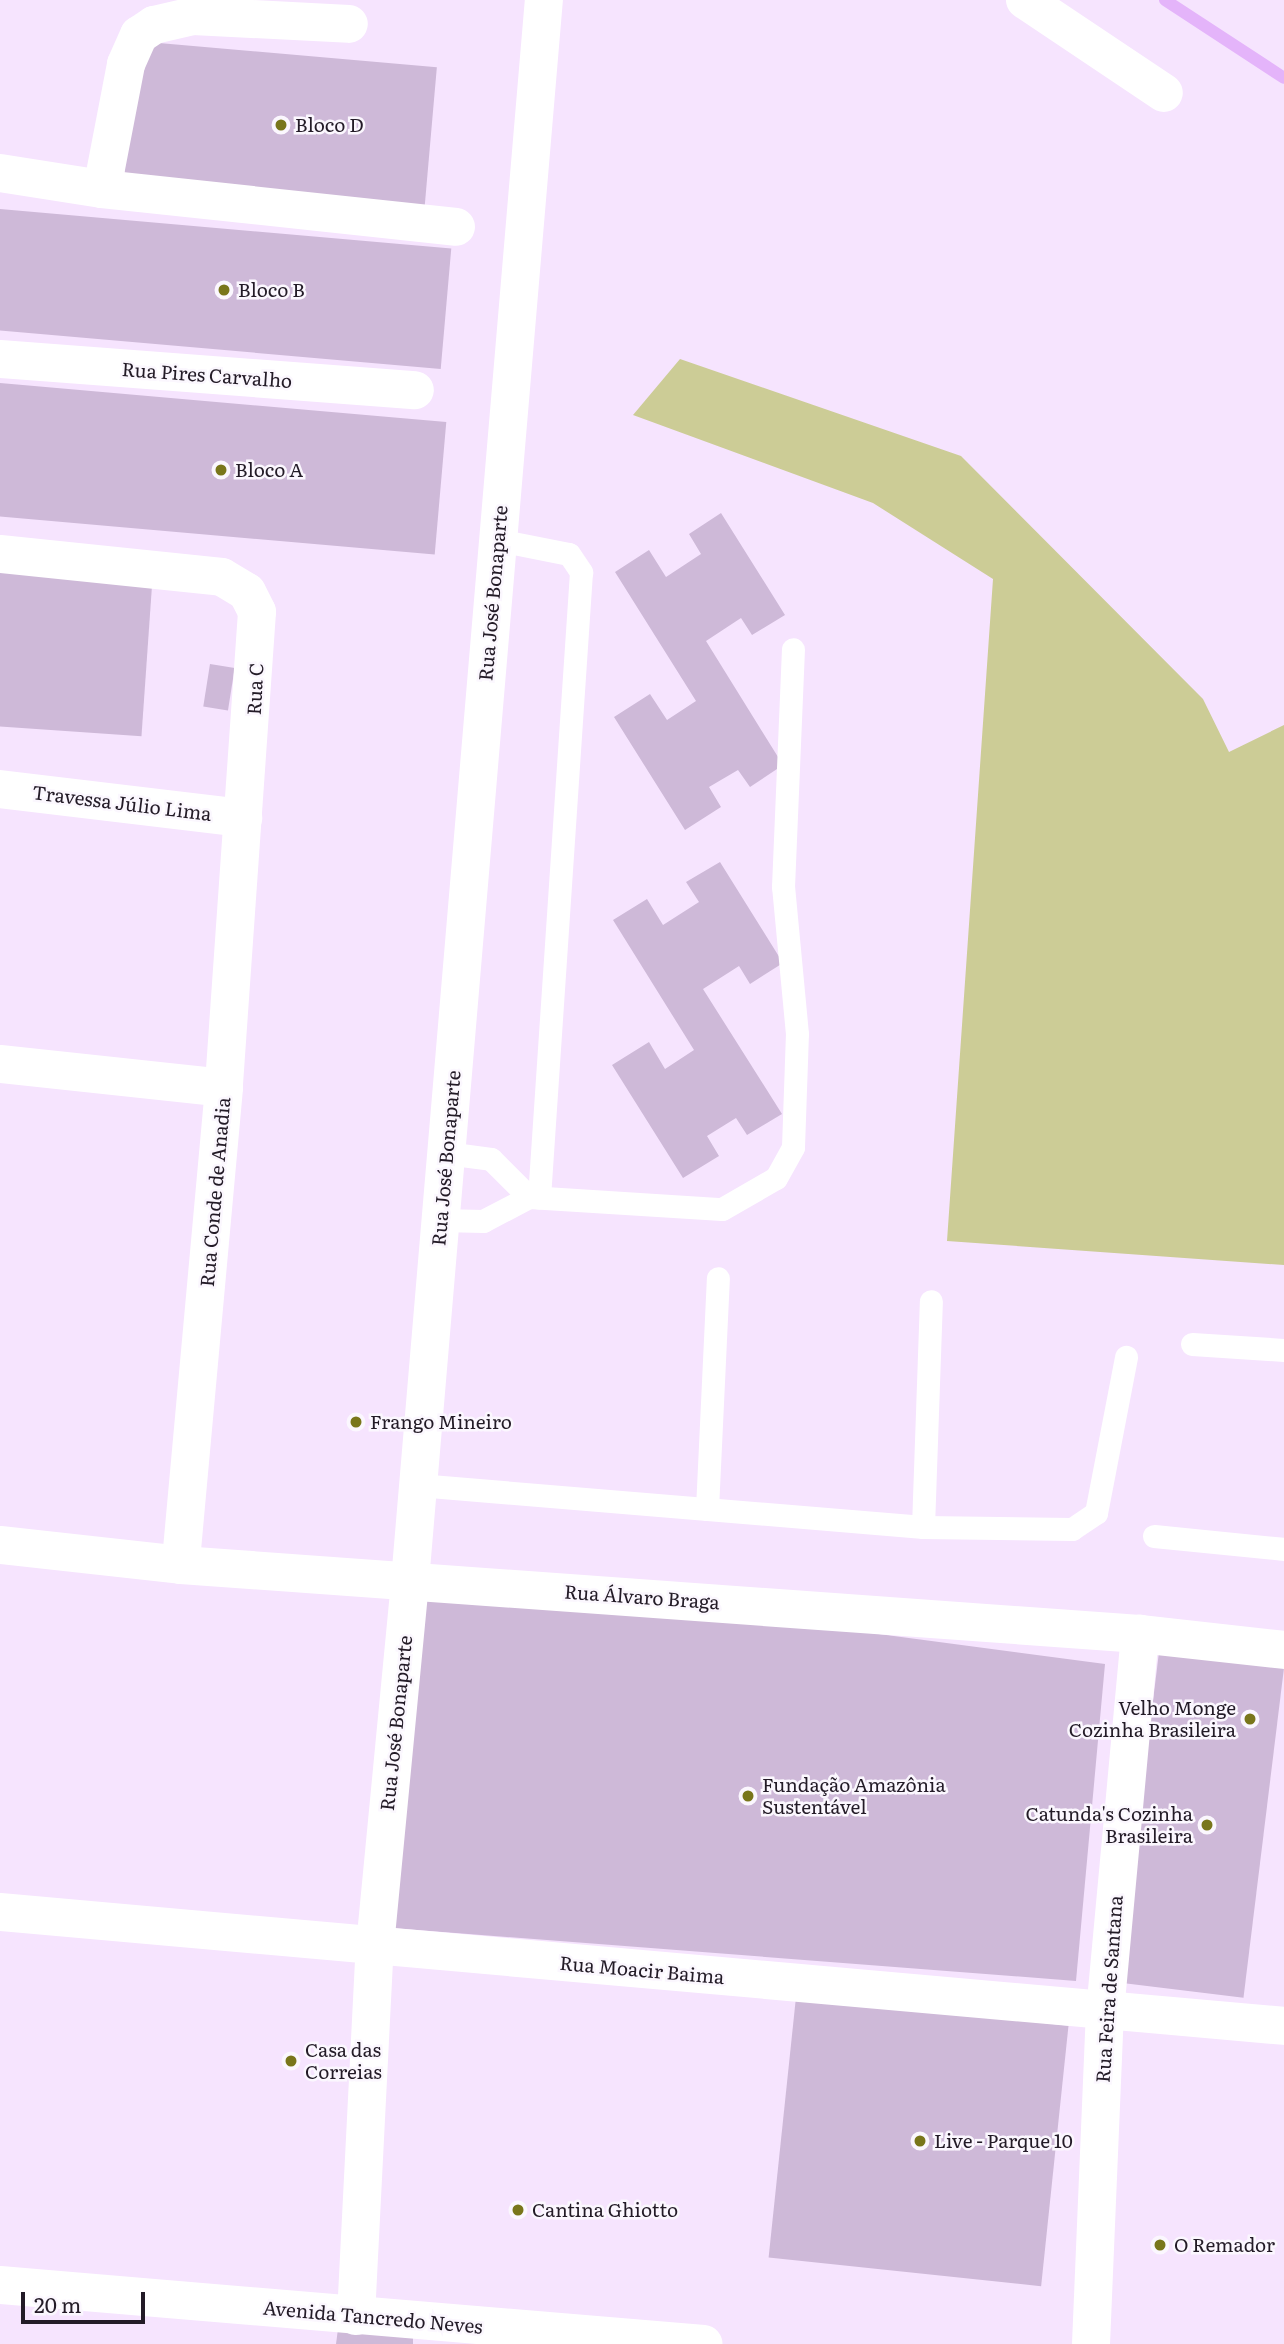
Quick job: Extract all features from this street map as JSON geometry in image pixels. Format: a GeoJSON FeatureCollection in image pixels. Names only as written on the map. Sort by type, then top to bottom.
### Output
{"type":"FeatureCollection","features":[{"type":"Feature","properties":{"kind":"street","name":"Rua José Bonaparte"},"geometry":{"type":"LineString","coordinates":[[356,2316],[374,1946],[410,1581],[544,0]]}},
{"type":"Feature","properties":{"kind":"street"},"geometry":{"type":"LineString","coordinates":[[1025,0],[1164,93]]}},
{"type":"Feature","properties":{"kind":"street"},"geometry":{"type":"LineString","coordinates":[[102,189],[126,64],[139,35],[154,25],[193,16],[349,24]]}},
{"type":"Feature","properties":{"kind":"street"},"geometry":{"type":"LineString","coordinates":[[0,173],[102,189],[456,227]]}},
{"type":"Feature","properties":{"kind":"street","name":"Rua Pires Carvalho"},"geometry":{"type":"LineString","coordinates":[[0,359],[415,390]]}},
{"type":"Feature","properties":{"kind":"street","name":"Rua C"},"geometry":{"type":"LineString","coordinates":[[0,554],[222,577],[247,592],[257,612],[243,818]]}},
{"type":"Feature","properties":{"kind":"street","name":"Travessa Júlio Lima"},"geometry":{"type":"LineString","coordinates":[[0,789],[243,818]]}},
{"type":"Feature","properties":{"kind":"street","name":"Rua Conde de Anadia"},"geometry":{"type":"LineString","coordinates":[[181,1565],[224,1087],[243,818]]}},
{"type":"Feature","properties":{"kind":"street"},"geometry":{"type":"LineString","coordinates":[[0,1064],[224,1087]]}},
{"type":"Feature","properties":{"kind":"street","name":"Rua Álvaro Braga"},"geometry":{"type":"LineString","coordinates":[[0,1545],[181,1565],[1140,1634],[1284,1650]]}},
{"type":"Feature","properties":{"kind":"street","name":"Rua Feira de Santana"},"geometry":{"type":"LineString","coordinates":[[1091,2344],[1105,2012],[1140,1634]]}},
{"type":"Feature","properties":{"kind":"street","name":"Rua Moacir Baima"},"geometry":{"type":"LineString","coordinates":[[0,1912],[1284,2026]]}},
{"type":"Feature","properties":{"kind":"street","name":"Avenida Tancredo Neves"},"geometry":{"type":"LineString","coordinates":[[0,2284],[704,2344]]}},
{"type":"Feature","properties":{"kind":"lane"},"geometry":{"type":"LineString","coordinates":[[498,540],[569,554],[581,572],[534,1197]]}},
{"type":"Feature","properties":{"kind":"lane"},"geometry":{"type":"LineString","coordinates":[[440,1220],[483,1221],[534,1197],[722,1209],[776,1178],[793,1147],[797,1034],[783,887],[793,649]]}},
{"type":"Feature","properties":{"kind":"lane"},"geometry":{"type":"LineString","coordinates":[[446,1153],[491,1159],[534,1197]]}},
{"type":"Feature","properties":{"kind":"lane"},"geometry":{"type":"LineString","coordinates":[[707,1509],[718,1278]]}},
{"type":"Feature","properties":{"kind":"lane"},"geometry":{"type":"LineString","coordinates":[[923,1527],[931,1301]]}},
{"type":"Feature","properties":{"kind":"lane"},"geometry":{"type":"LineString","coordinates":[[1192,1344],[1284,1350]]}},
{"type":"Feature","properties":{"kind":"lane"},"geometry":{"type":"LineString","coordinates":[[418,1485],[923,1527],[1072,1529],[1096,1513],[1126,1357]]}},
{"type":"Feature","properties":{"kind":"lane"},"geometry":{"type":"LineString","coordinates":[[1154,1536],[1284,1549]]}},
{"type":"Feature","properties":{"kind":"green space"},"geometry":{"type":"Polygon","coordinates":[[[680,359],[961,456],[1203,699],[1229,752],[1284,725],[1284,1265],[947,1241],[993,579],[873,503],[633,415],[680,359]]]}},
{"type":"Feature","properties":{"kind":"building","name":"Bloco D"},"geometry":{"type":"Polygon","coordinates":[[[136,41],[437,67],[424,211],[123,184],[136,41]]]}},
{"type":"Feature","properties":{"kind":"building","name":"Bloco B"},"geometry":{"type":"Polygon","coordinates":[[[0,209],[451,248],[441,369],[0,330],[0,209]]]}},
{"type":"Feature","properties":{"kind":"building","name":"Bloco A"},"geometry":{"type":"Polygon","coordinates":[[[0,383],[446,422],[435,555],[0,517],[0,383]]]}},
{"type":"Feature","properties":{"kind":"building"},"geometry":{"type":"Polygon","coordinates":[[[721,513],[785,615],[752,635],[741,618],[706,641],[783,765],[750,787],[738,770],[709,787],[721,807],[685,830],[614,717],[650,694],[667,720],[696,701],[615,572],[649,550],[666,577],[701,554],[689,534],[721,513]]]}},
{"type":"Feature","properties":{"kind":"building"},"geometry":{"type":"Polygon","coordinates":[[[0,566],[153,577],[141,736],[0,726],[0,566]]]}},
{"type":"Feature","properties":{"kind":"building"},"geometry":{"type":"Polygon","coordinates":[[[210,664],[235,668],[228,710],[203,706],[210,664]]]}},
{"type":"Feature","properties":{"kind":"building"},"geometry":{"type":"Polygon","coordinates":[[[720,862],[783,963],[750,984],[739,966],[703,989],[782,1114],[747,1135],[736,1118],[707,1136],[719,1156],[683,1178],[612,1065],[649,1042],[665,1069],[694,1050],[613,920],[647,899],[663,925],[699,902],[686,882],[720,862]]]}},
{"type":"Feature","properties":{"kind":"building","name":"Fundação Amazônia Sustentável"},"geometry":{"type":"Polygon","coordinates":[[[425,1582],[751,1617],[1105,1664],[1076,1981],[391,1928],[425,1582]]]}},
{"type":"Feature","properties":{"kind":"building","name":"Catunda's Cozinha Brasileira"},"geometry":{"type":"Polygon","coordinates":[[[1159,1652],[1284,1667],[1243,1998],[1118,1983],[1159,1652]]]}},
{"type":"Feature","properties":{"kind":"building","name":"Live - Parque 10"},"geometry":{"type":"Polygon","coordinates":[[[796,1997],[1068,2026],[1041,2286],[769,2258],[796,1997]]]}},
{"type":"Feature","properties":{"kind":"building"},"geometry":{"type":"Polygon","coordinates":[[[338,2329],[413,2337],[413,2344],[336,2344],[338,2329]]]}},
{"type":"Feature","properties":{"kind":"waterway"},"geometry":{"type":"LineString","coordinates":[[1165,0],[1284,78]]}},
{"type":"Feature","properties":{"kind":"place","name":"Bloco D"},"geometry":{"type":"Point","coordinates":[281,125]}},
{"type":"Feature","properties":{"kind":"place","name":"Bloco B"},"geometry":{"type":"Point","coordinates":[224,290]}},
{"type":"Feature","properties":{"kind":"place","name":"Bloco A"},"geometry":{"type":"Point","coordinates":[221,470]}},
{"type":"Feature","properties":{"kind":"place","name":"Frango Mineiro"},"geometry":{"type":"Point","coordinates":[356,1422]}},
{"type":"Feature","properties":{"kind":"place","name":"Velho Monge Cozinha Brasileira"},"geometry":{"type":"Point","coordinates":[1250,1719]}},
{"type":"Feature","properties":{"kind":"place","name":"Fundação Amazônia Sustentável"},"geometry":{"type":"Point","coordinates":[748,1796]}},
{"type":"Feature","properties":{"kind":"place","name":"Catunda's Cozinha Brasileira"},"geometry":{"type":"Point","coordinates":[1207,1825]}},
{"type":"Feature","properties":{"kind":"place","name":"Casa das Correias"},"geometry":{"type":"Point","coordinates":[291,2061]}},
{"type":"Feature","properties":{"kind":"place","name":"Live - Parque 10"},"geometry":{"type":"Point","coordinates":[920,2141]}},
{"type":"Feature","properties":{"kind":"place","name":"Cantina Ghiotto"},"geometry":{"type":"Point","coordinates":[518,2210]}},
{"type":"Feature","properties":{"kind":"place","name":"O Remador"},"geometry":{"type":"Point","coordinates":[1160,2245]}}]}
